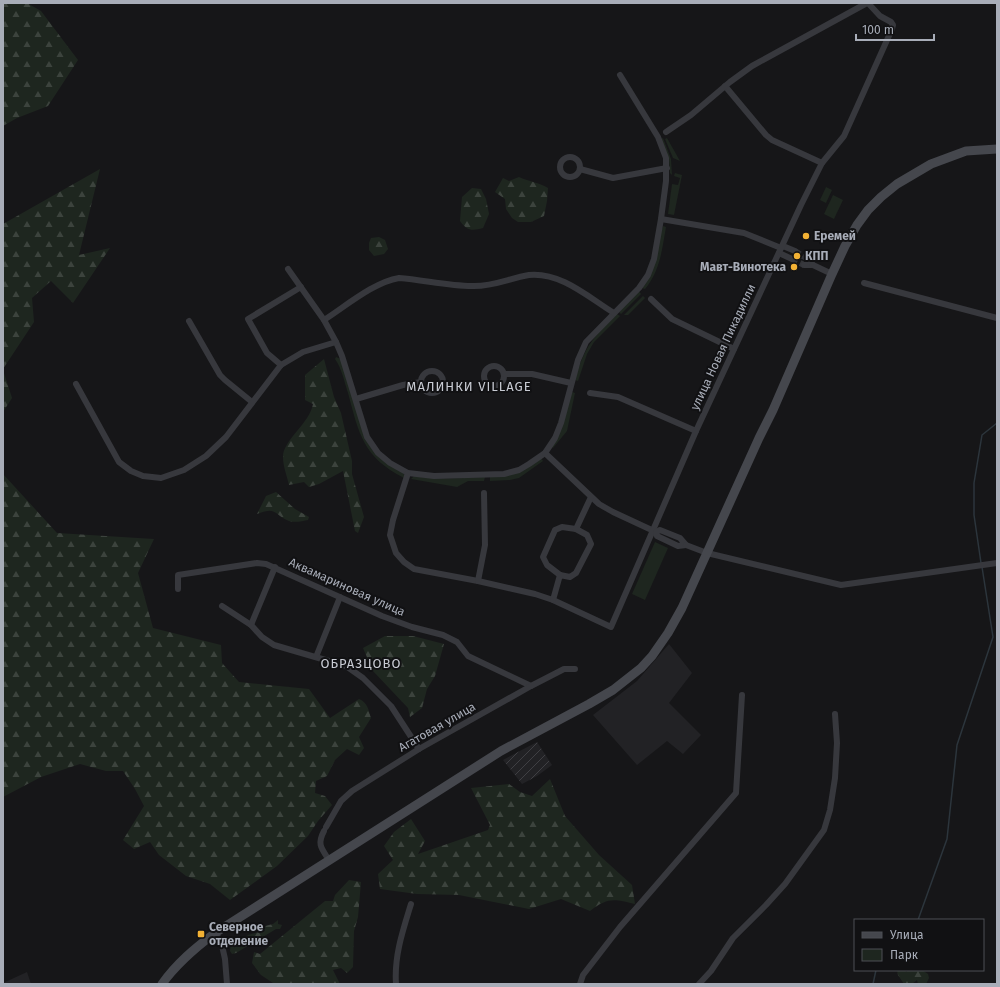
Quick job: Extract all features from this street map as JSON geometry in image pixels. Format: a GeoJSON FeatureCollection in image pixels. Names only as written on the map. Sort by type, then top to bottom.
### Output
{"type":"FeatureCollection","features":[{"type":"Feature","properties":{"kind":"street"},"geometry":{"type":"LineString","coordinates":[[666,132],[691,115],[725,86],[752,66],[867,3]]}},
{"type":"Feature","properties":{"kind":"street","name":"улица Новая Пикадилли"},"geometry":{"type":"LineString","coordinates":[[553,600],[611,626],[654,531],[696,431],[801,205],[822,163],[844,136],[892,29],[893,25],[891,22],[880,16],[867,3]]}},
{"type":"Feature","properties":{"kind":"street"},"geometry":{"type":"LineString","coordinates":[[288,269],[324,320],[336,342],[342,356],[367,437],[378,453],[390,463],[408,473],[434,476],[504,474],[519,470],[545,453],[555,438],[561,423],[578,360],[586,342],[639,288],[648,275],[654,259],[666,181],[666,158],[658,138],[620,74]]}},
{"type":"Feature","properties":{"kind":"street"},"geometry":{"type":"LineString","coordinates":[[725,86],[766,135],[772,140],[822,163]]}},
{"type":"Feature","properties":{"kind":"street"},"geometry":{"type":"LineString","coordinates":[[162,984],[182,960],[215,933],[502,751],[613,690],[641,668],[652,656],[682,608],[773,410],[832,274],[857,225],[868,210],[881,197],[897,184],[931,164],[966,151],[997,149]]}},
{"type":"Feature","properties":{"kind":"street"},"geometry":{"type":"LineString","coordinates":[[580,169],[613,178],[667,168]]}},
{"type":"Feature","properties":{"kind":"street"},"geometry":{"type":"LineString","coordinates":[[661,219],[744,233],[781,249],[795,252]]}},
{"type":"Feature","properties":{"kind":"street"},"geometry":{"type":"LineString","coordinates":[[781,249],[792,259]]}},
{"type":"Feature","properties":{"kind":"street"},"geometry":{"type":"LineString","coordinates":[[806,258],[813,265],[832,274]]}},
{"type":"Feature","properties":{"kind":"street"},"geometry":{"type":"LineString","coordinates":[[804,265],[813,265]]}},
{"type":"Feature","properties":{"kind":"street"},"geometry":{"type":"LineString","coordinates":[[324,320],[378,285],[390,279],[399,278],[472,286],[490,285],[529,275],[546,276],[562,280],[614,313]]}},
{"type":"Feature","properties":{"kind":"street"},"geometry":{"type":"LineString","coordinates":[[864,283],[997,318]]}},
{"type":"Feature","properties":{"kind":"street"},"geometry":{"type":"LineString","coordinates":[[281,365],[267,353],[248,319],[301,287]]}},
{"type":"Feature","properties":{"kind":"street"},"geometry":{"type":"LineString","coordinates":[[651,299],[672,319],[734,349]]}},
{"type":"Feature","properties":{"kind":"street"},"geometry":{"type":"LineString","coordinates":[[189,321],[220,375],[252,402]]}},
{"type":"Feature","properties":{"kind":"street"},"geometry":{"type":"LineString","coordinates":[[76,384],[118,462],[131,471],[143,476],[160,478],[184,470],[206,456],[226,437],[281,365],[303,352],[336,342]]}},
{"type":"Feature","properties":{"kind":"street"},"geometry":{"type":"LineString","coordinates":[[504,374],[532,374],[571,383]]}},
{"type":"Feature","properties":{"kind":"street"},"geometry":{"type":"LineString","coordinates":[[356,399],[403,385],[421,382]]}},
{"type":"Feature","properties":{"kind":"street"},"geometry":{"type":"LineString","coordinates":[[590,394],[618,396],[696,431]]}},
{"type":"Feature","properties":{"kind":"street"},"geometry":{"type":"LineString","coordinates":[[545,453],[599,504],[654,531],[660,530],[680,538],[686,545],[707,553],[841,585],[997,563]]}},
{"type":"Feature","properties":{"kind":"street"},"geometry":{"type":"LineString","coordinates":[[408,473],[393,520],[390,535],[396,553],[404,562],[414,569],[478,581],[535,594],[553,600],[560,575]]}},
{"type":"Feature","properties":{"kind":"street"},"geometry":{"type":"LineString","coordinates":[[478,581],[485,545],[484,493]]}},
{"type":"Feature","properties":{"kind":"street"},"geometry":{"type":"LineString","coordinates":[[576,529],[591,497]]}},
{"type":"Feature","properties":{"kind":"street"},"geometry":{"type":"LineString","coordinates":[[562,527],[576,529],[587,535],[590,544],[576,573],[570,577],[560,575],[547,566],[543,557],[555,530],[562,527]]}},
{"type":"Feature","properties":{"kind":"street","name":"Аквамариновая улица"},"geometry":{"type":"LineString","coordinates":[[178,589],[178,575],[257,563],[266,564],[382,616],[412,627],[443,635],[457,642],[468,656],[532,686]]}},
{"type":"Feature","properties":{"kind":"street"},"geometry":{"type":"LineString","coordinates":[[250,625],[275,567]]}},
{"type":"Feature","properties":{"kind":"street"},"geometry":{"type":"LineString","coordinates":[[316,657],[340,596]]}},
{"type":"Feature","properties":{"kind":"street"},"geometry":{"type":"LineString","coordinates":[[222,606],[250,625],[262,637],[274,645],[346,666],[363,678],[391,706],[419,749]]}},
{"type":"Feature","properties":{"kind":"street","name":"Агатовая улица"},"geometry":{"type":"LineString","coordinates":[[329,860],[320,843],[325,829],[341,801],[352,791],[419,749],[532,686],[564,669],[575,669]]}},
{"type":"Feature","properties":{"kind":"street"},"geometry":{"type":"LineString","coordinates":[[580,984],[583,975],[620,927],[736,793],[742,695]]}},
{"type":"Feature","properties":{"kind":"street"},"geometry":{"type":"LineString","coordinates":[[699,984],[711,971],[733,938],[785,884],[824,830],[830,810],[835,778],[837,743],[835,714]]}},
{"type":"Feature","properties":{"kind":"street"},"geometry":{"type":"LineString","coordinates":[[396,984],[396,956],[411,904]]}},
{"type":"Feature","properties":{"kind":"street"},"geometry":{"type":"LineString","coordinates":[[215,933],[221,941],[225,959],[227,984]]}},
{"type":"Feature","properties":{"kind":"shaded area"},"geometry":{"type":"Polygon","coordinates":[[[669,644],[692,673],[669,703],[701,735],[683,754],[667,741],[637,765],[593,715],[637,681],[669,644]]]}},
{"type":"Feature","properties":{"kind":"shaded area"},"geometry":{"type":"Polygon","coordinates":[[[537,742],[552,765],[537,776],[522,784],[503,760],[537,742]]]}},
{"type":"Feature","properties":{"kind":"shaded area"},"geometry":{"type":"Polygon","coordinates":[[[27,972],[31,984],[3,984],[3,983],[27,972]]]}},
{"type":"Feature","properties":{"kind":"green space"},"geometry":{"type":"Polygon","coordinates":[[[3,3],[27,3],[41,11],[78,60],[48,106],[17,118],[3,126],[3,3]]]}},
{"type":"Feature","properties":{"kind":"green space"},"geometry":{"type":"Polygon","coordinates":[[[663,138],[671,159],[672,175],[670,173],[669,159],[661,139],[663,138]]]}},
{"type":"Feature","properties":{"kind":"green space"},"geometry":{"type":"Polygon","coordinates":[[[667,138],[680,161],[673,158],[665,139],[667,138]]]}},
{"type":"Feature","properties":{"kind":"green space"},"geometry":{"type":"Polygon","coordinates":[[[100,169],[79,255],[110,248],[73,303],[51,281],[32,298],[34,322],[3,369],[3,224],[100,169]]]}},
{"type":"Feature","properties":{"kind":"green space"},"geometry":{"type":"Polygon","coordinates":[[[675,173],[682,175],[674,215],[668,214],[672,184],[678,185],[680,178],[674,176],[675,173]]]}},
{"type":"Feature","properties":{"kind":"green space"},"geometry":{"type":"Polygon","coordinates":[[[519,177],[541,184],[548,188],[544,216],[531,222],[518,222],[512,218],[506,209],[505,199],[495,192],[503,178],[509,181],[519,177]]]}},
{"type":"Feature","properties":{"kind":"green space"},"geometry":{"type":"Polygon","coordinates":[[[826,187],[832,190],[826,203],[820,200],[826,187]]]}},
{"type":"Feature","properties":{"kind":"green space"},"geometry":{"type":"Polygon","coordinates":[[[472,188],[481,189],[486,199],[489,214],[483,228],[476,230],[465,227],[460,221],[462,197],[472,188]]]}},
{"type":"Feature","properties":{"kind":"green space"},"geometry":{"type":"Polygon","coordinates":[[[833,195],[843,200],[834,219],[824,214],[833,195]]]}},
{"type":"Feature","properties":{"kind":"green space"},"geometry":{"type":"Polygon","coordinates":[[[663,226],[666,227],[660,260],[654,275],[645,289],[642,288],[663,226]]]}},
{"type":"Feature","properties":{"kind":"green space"},"geometry":{"type":"Polygon","coordinates":[[[379,237],[385,240],[388,249],[384,254],[374,256],[369,250],[369,243],[371,238],[379,237]]]}},
{"type":"Feature","properties":{"kind":"green space"},"geometry":{"type":"Polygon","coordinates":[[[639,291],[641,294],[621,314],[619,312],[639,291]]]}},
{"type":"Feature","properties":{"kind":"green space"},"geometry":{"type":"Polygon","coordinates":[[[643,296],[645,298],[628,315],[624,315],[643,296]]]}},
{"type":"Feature","properties":{"kind":"green space"},"geometry":{"type":"Polygon","coordinates":[[[617,314],[620,316],[594,342],[587,354],[578,381],[575,380],[586,350],[596,336],[617,314]]]}},
{"type":"Feature","properties":{"kind":"green space"},"geometry":{"type":"Polygon","coordinates":[[[336,357],[341,359],[366,439],[405,475],[404,478],[380,462],[371,453],[365,443],[356,421],[341,371],[335,359],[336,357]]]}},
{"type":"Feature","properties":{"kind":"green space"},"geometry":{"type":"Polygon","coordinates":[[[324,359],[334,397],[341,413],[352,461],[352,474],[364,517],[358,533],[355,531],[343,471],[319,484],[309,487],[304,482],[289,485],[284,464],[283,457],[287,444],[307,418],[313,404],[305,400],[305,375],[324,359]]]}},
{"type":"Feature","properties":{"kind":"green space"},"geometry":{"type":"Polygon","coordinates":[[[3,370],[12,398],[3,412],[3,370]]]}},
{"type":"Feature","properties":{"kind":"green space"},"geometry":{"type":"Polygon","coordinates":[[[572,392],[575,393],[567,431],[553,448],[552,447],[572,392]]]}},
{"type":"Feature","properties":{"kind":"green space"},"geometry":{"type":"Polygon","coordinates":[[[541,458],[543,461],[519,478],[490,481],[490,477],[523,470],[541,458]]]}},
{"type":"Feature","properties":{"kind":"green space"},"geometry":{"type":"Polygon","coordinates":[[[3,474],[57,533],[154,539],[138,573],[153,628],[221,645],[222,663],[239,682],[309,689],[330,718],[359,699],[364,702],[367,707],[371,718],[359,737],[364,748],[359,755],[347,749],[335,760],[327,776],[316,781],[315,793],[325,796],[332,805],[318,821],[308,836],[277,866],[230,900],[210,884],[186,876],[159,855],[150,842],[134,849],[123,840],[144,806],[123,771],[106,771],[80,764],[41,777],[3,797],[3,474]]]}},
{"type":"Feature","properties":{"kind":"green space"},"geometry":{"type":"Polygon","coordinates":[[[414,476],[441,478],[485,477],[484,481],[468,481],[457,487],[411,479],[414,476]]]}},
{"type":"Feature","properties":{"kind":"green space"},"geometry":{"type":"Polygon","coordinates":[[[276,492],[295,509],[309,517],[308,520],[291,522],[272,511],[257,514],[266,496],[276,492]]]}},
{"type":"Feature","properties":{"kind":"green space"},"geometry":{"type":"Polygon","coordinates":[[[655,542],[668,548],[645,600],[632,594],[655,542]]]}},
{"type":"Feature","properties":{"kind":"green space"},"geometry":{"type":"Polygon","coordinates":[[[385,636],[413,636],[444,644],[435,676],[427,689],[422,708],[410,717],[408,708],[373,671],[363,648],[385,636]]]}},
{"type":"Feature","properties":{"kind":"green space"},"geometry":{"type":"Polygon","coordinates":[[[550,779],[565,816],[599,855],[632,885],[635,904],[611,900],[596,906],[590,911],[561,899],[529,909],[459,895],[417,894],[380,889],[378,874],[393,860],[384,846],[394,832],[411,819],[425,841],[418,854],[488,830],[490,825],[471,788],[509,784],[520,792],[532,796],[550,779]]]}},
{"type":"Feature","properties":{"kind":"green space"},"geometry":{"type":"Polygon","coordinates":[[[349,880],[361,882],[358,917],[354,931],[353,967],[347,973],[341,968],[333,970],[340,984],[272,984],[273,983],[261,975],[252,963],[254,952],[260,954],[325,901],[333,901],[335,895],[349,880]]]}},
{"type":"Feature","properties":{"kind":"green space"},"geometry":{"type":"Polygon","coordinates":[[[278,920],[278,924],[282,925],[280,929],[276,929],[232,954],[230,951],[231,940],[245,938],[248,935],[259,932],[265,926],[273,924],[278,920]]]}},
{"type":"Feature","properties":{"kind":"green space"},"geometry":{"type":"Polygon","coordinates":[[[897,971],[924,971],[928,974],[929,978],[926,984],[918,984],[917,980],[912,984],[904,984],[897,971]]]}},
{"type":"Feature","properties":{"kind":"waterway"},"geometry":{"type":"LineString","coordinates":[[981,563],[974,515],[974,483],[982,435],[997,423]]}},
{"type":"Feature","properties":{"kind":"waterway"},"geometry":{"type":"LineString","coordinates":[[918,919],[947,839],[957,745],[993,637],[982,567]]}},
{"type":"Feature","properties":{"kind":"waterway"},"geometry":{"type":"LineString","coordinates":[[873,984],[876,971]]}},
{"type":"Feature","properties":{"kind":"tunnel"},"geometry":{"type":"LineString","coordinates":[[795,251],[806,258]]}},
{"type":"Feature","properties":{"kind":"tunnel"},"geometry":{"type":"LineString","coordinates":[[792,259],[804,265]]}},
{"type":"Feature","properties":{"kind":"place","name":"Еремей"},"geometry":{"type":"Point","coordinates":[806,236]}},
{"type":"Feature","properties":{"kind":"place","name":"КПП"},"geometry":{"type":"Point","coordinates":[797,256]}},
{"type":"Feature","properties":{"kind":"place","name":"Мавт-Винотека"},"geometry":{"type":"Point","coordinates":[794,267]}},
{"type":"Feature","properties":{"kind":"place","name":"Северное отделение"},"geometry":{"type":"Point","coordinates":[201,934]}},
{"type":"Feature","properties":{"kind":"district","name":"МАЛИНКИ VILLAGE"},"geometry":{"type":"Point","coordinates":[469,386]}},
{"type":"Feature","properties":{"kind":"district","name":"ОБРАЗЦОВО"},"geometry":{"type":"Point","coordinates":[361,663]}}]}
